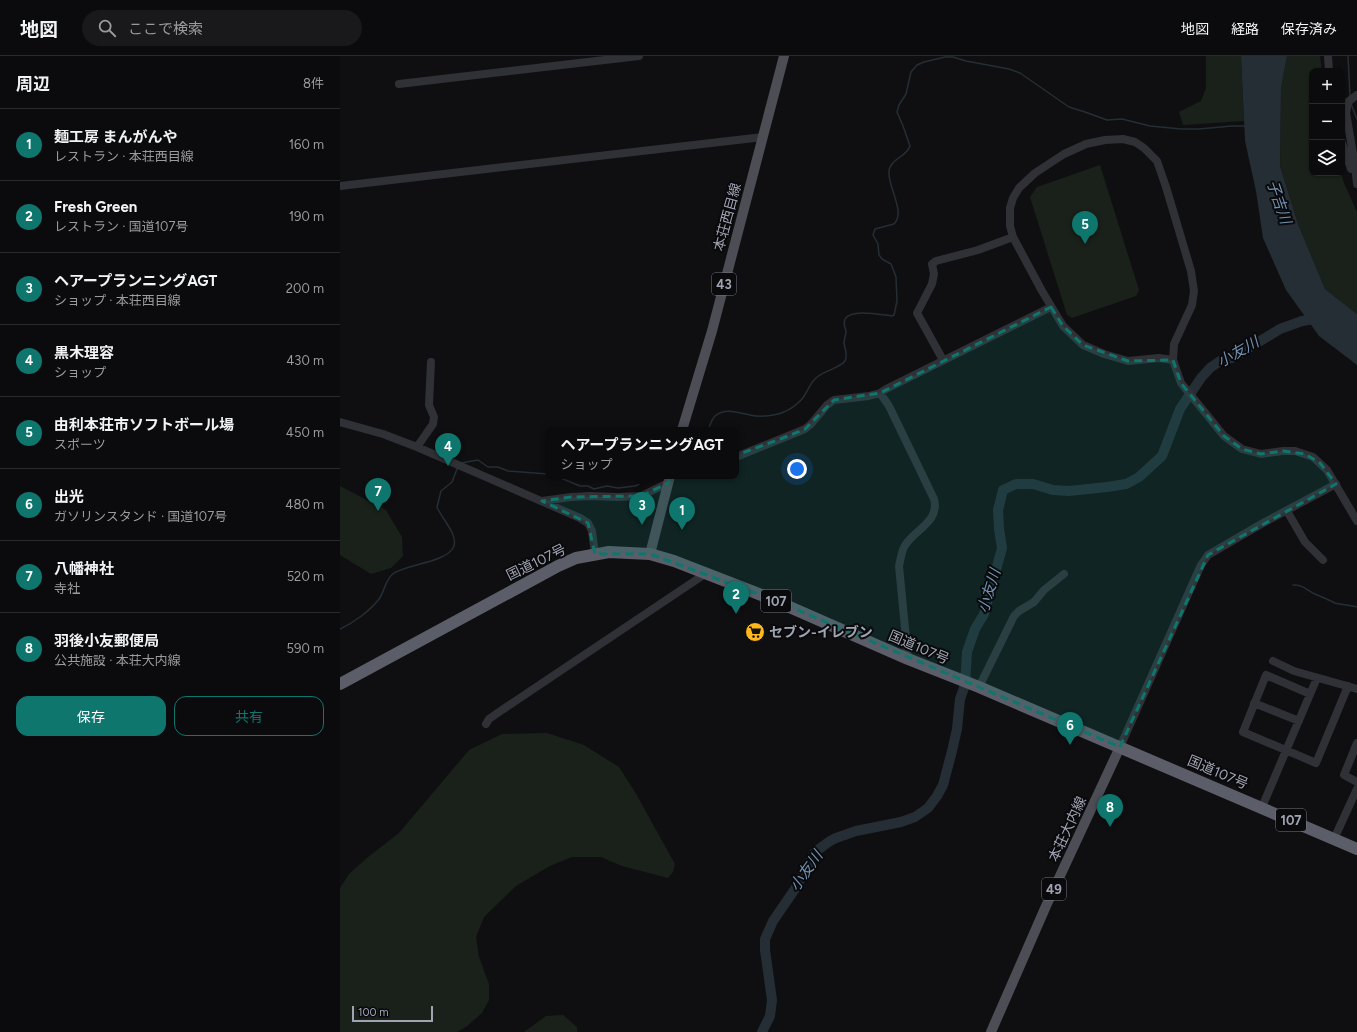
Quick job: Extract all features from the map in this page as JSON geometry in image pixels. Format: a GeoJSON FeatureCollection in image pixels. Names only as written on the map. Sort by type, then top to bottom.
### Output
{"type":"FeatureCollection","features":[{"type":"Feature","properties":{"kind":"highway","name":"国道107号"},"geometry":{"type":"LineString","coordinates":[[340,684],[558,566],[576,558],[595,554],[623,552],[650,554],[674,561],[769,598],[908,659],[1262,807],[1357,849]]}},
{"type":"Feature","properties":{"kind":"main road","name":"本荘西目線"},"geometry":{"type":"LineString","coordinates":[[683,427],[714,323],[784,56]]}},
{"type":"Feature","properties":{"kind":"main road"},"geometry":{"type":"LineString","coordinates":[[650,554],[669,480]]}},
{"type":"Feature","properties":{"kind":"main road","name":"本荘大内線"},"geometry":{"type":"LineString","coordinates":[[991,1032],[1046,906],[1120,747]]}},
{"type":"Feature","properties":{"kind":"street"},"geometry":{"type":"LineString","coordinates":[[399,84],[639,56]]}},
{"type":"Feature","properties":{"kind":"street"},"geometry":{"type":"LineString","coordinates":[[1328,56],[1330,68]]}},
{"type":"Feature","properties":{"kind":"street"},"geometry":{"type":"LineString","coordinates":[[1357,95],[1348,102],[1346,113],[1357,185]]}},
{"type":"Feature","properties":{"kind":"street"},"geometry":{"type":"LineString","coordinates":[[340,186],[763,137]]}},
{"type":"Feature","properties":{"kind":"street"},"geometry":{"type":"LineString","coordinates":[[1172,360],[1159,358],[1128,361],[1104,354],[1083,345],[1063,326],[1013,237],[1009,218],[1013,198],[1019,188],[1035,173],[1064,154],[1086,144],[1105,140],[1123,139],[1135,142],[1144,148],[1157,161],[1191,271],[1194,291],[1192,305],[1174,344],[1172,360],[1181,383],[1224,436],[1242,450],[1261,454],[1295,451],[1313,456],[1327,470],[1357,521]]}},
{"type":"Feature","properties":{"kind":"street"},"geometry":{"type":"LineString","coordinates":[[1345,151],[1357,185]]}},
{"type":"Feature","properties":{"kind":"street"},"geometry":{"type":"LineString","coordinates":[[943,360],[917,313],[932,284],[934,274],[932,264],[936,261],[978,250],[1013,237]]}},
{"type":"Feature","properties":{"kind":"street"},"geometry":{"type":"LineString","coordinates":[[739,456],[805,429],[827,405],[834,400],[880,393],[886,388],[1051,307]]}},
{"type":"Feature","properties":{"kind":"street"},"geometry":{"type":"LineString","coordinates":[[417,448],[433,424],[434,418],[429,405],[431,362]]}},
{"type":"Feature","properties":{"kind":"street"},"geometry":{"type":"LineString","coordinates":[[880,393],[889,406],[914,456],[936,506],[929,520],[905,545],[900,561],[908,659]]}},
{"type":"Feature","properties":{"kind":"street"},"geometry":{"type":"LineString","coordinates":[[340,422],[383,434],[580,518],[588,523],[592,531],[595,554]]}},
{"type":"Feature","properties":{"kind":"street"},"geometry":{"type":"LineString","coordinates":[[542,501],[571,496],[641,496],[669,480]]}},
{"type":"Feature","properties":{"kind":"street"},"geometry":{"type":"LineString","coordinates":[[1120,747],[1201,565],[1208,555],[1263,523],[1336,484]]}},
{"type":"Feature","properties":{"kind":"street"},"geometry":{"type":"LineString","coordinates":[[1287,511],[1305,542],[1323,560]]}},
{"type":"Feature","properties":{"kind":"street"},"geometry":{"type":"LineString","coordinates":[[486,724],[489,719],[499,712],[705,574]]}},
{"type":"Feature","properties":{"kind":"street"},"geometry":{"type":"LineString","coordinates":[[975,686],[1014,616],[1034,602],[1044,590],[1064,574]]}},
{"type":"Feature","properties":{"kind":"street"},"geometry":{"type":"LineString","coordinates":[[1273,661],[1294,671],[1357,689]]}},
{"type":"Feature","properties":{"kind":"street"},"geometry":{"type":"LineString","coordinates":[[1310,694],[1266,675],[1243,732],[1316,763],[1348,686]]}},
{"type":"Feature","properties":{"kind":"street"},"geometry":{"type":"LineString","coordinates":[[1262,807],[1317,678]]}},
{"type":"Feature","properties":{"kind":"street"},"geometry":{"type":"LineString","coordinates":[[1254,703],[1299,721]]}},
{"type":"Feature","properties":{"kind":"street"},"geometry":{"type":"LineString","coordinates":[[1357,743],[1344,775],[1357,782]]}},
{"type":"Feature","properties":{"kind":"street"},"geometry":{"type":"LineString","coordinates":[[1334,839],[1355,801],[1357,789]]}},
{"type":"Feature","properties":{"kind":"highlighted area"},"geometry":{"type":"Polygon","coordinates":[[[1051,307],[1063,326],[1083,345],[1128,361],[1173,360],[1181,383],[1224,436],[1242,449],[1261,454],[1283,451],[1305,454],[1320,463],[1336,484],[1208,555],[1120,747],[769,598],[650,554],[595,554],[588,523],[542,501],[571,497],[641,496],[668,483],[672,470],[705,467],[805,429],[834,400],[880,393],[1051,307]]]}},
{"type":"Feature","properties":{"kind":"shaded area"},"geometry":{"type":"Polygon","coordinates":[[[1206,56],[1241,56],[1244,121],[1183,125],[1179,112],[1201,101],[1206,88],[1206,56]]]}},
{"type":"Feature","properties":{"kind":"shaded area"},"geometry":{"type":"Polygon","coordinates":[[[1287,56],[1320,56],[1322,68],[1309,68],[1309,176],[1342,176],[1357,212],[1357,314],[1325,289],[1298,224],[1280,166],[1281,88],[1287,56]]]}},
{"type":"Feature","properties":{"kind":"shaded area"},"geometry":{"type":"Polygon","coordinates":[[[1100,165],[1139,290],[1136,296],[1072,318],[1067,315],[1030,197],[1037,187],[1100,165]]]}},
{"type":"Feature","properties":{"kind":"shaded area"},"geometry":{"type":"Polygon","coordinates":[[[340,486],[386,510],[402,537],[403,556],[391,568],[371,574],[340,555],[340,486]]]}},
{"type":"Feature","properties":{"kind":"shaded area"},"geometry":{"type":"Polygon","coordinates":[[[547,733],[584,745],[619,767],[635,792],[675,864],[673,872],[668,878],[622,866],[601,857],[572,857],[550,866],[516,886],[484,917],[476,937],[479,957],[489,984],[489,1000],[482,1013],[466,1027],[457,1032],[340,1032],[340,888],[349,874],[399,833],[469,750],[502,734],[547,733]]]}},
{"type":"Feature","properties":{"kind":"shaded area"},"geometry":{"type":"Polygon","coordinates":[[[563,1015],[577,1027],[577,1032],[524,1032],[546,1016],[563,1015]]]}},
{"type":"Feature","properties":{"kind":"water","name":"子吉川"},"geometry":{"type":"Polygon","coordinates":[[[1241,56],[1287,56],[1281,88],[1280,166],[1298,224],[1325,289],[1357,314],[1357,365],[1319,336],[1286,290],[1263,238],[1256,191],[1245,141],[1241,56]]]}},
{"type":"Feature","properties":{"kind":"waterway"},"geometry":{"type":"LineString","coordinates":[[1348,56],[1350,96]]}},
{"type":"Feature","properties":{"kind":"waterway"},"geometry":{"type":"LineString","coordinates":[[709,427],[715,416],[720,413],[730,411],[762,416],[775,415],[791,408],[803,398],[816,378],[839,366],[845,361],[846,354],[844,343],[846,331],[844,322],[848,316],[860,313],[894,315],[897,301],[896,277],[891,264],[882,259],[879,255],[878,244],[873,235],[875,229],[894,224],[897,219],[897,206],[889,178],[889,172],[892,164],[905,153],[910,146],[897,112],[899,105],[906,94],[911,72],[917,65],[945,57],[953,57],[1009,69],[1020,73],[1069,107],[1107,120],[1122,119],[1150,126],[1181,129],[1246,126]]}},
{"type":"Feature","properties":{"kind":"waterway"},"geometry":{"type":"LineString","coordinates":[[1351,104],[1357,119]]}},
{"type":"Feature","properties":{"kind":"waterway","name":"小友川"},"geometry":{"type":"LineString","coordinates":[[762,1032],[770,1016],[772,1000],[765,950],[765,939],[773,921],[795,889],[815,852],[836,838],[856,831],[901,822],[915,817],[928,808],[943,785],[957,729],[960,699],[965,685],[967,652],[975,629],[984,614],[1002,548],[998,510],[1003,490],[1016,484],[1033,484],[1053,490],[1069,491],[1107,487],[1130,482],[1139,477],[1162,456],[1180,409],[1201,378],[1210,368],[1220,361],[1232,358],[1280,329],[1302,321],[1321,318]]}},
{"type":"Feature","properties":{"kind":"waterway"},"geometry":{"type":"LineString","coordinates":[[461,463],[478,460],[488,467],[498,467],[508,471],[545,474]]}},
{"type":"Feature","properties":{"kind":"waterway"},"geometry":{"type":"LineString","coordinates":[[340,629],[371,608],[381,596],[389,578],[394,573],[443,557],[453,548],[454,538],[437,507],[441,491],[452,482],[457,469]]}},
{"type":"Feature","properties":{"kind":"waterway"},"geometry":{"type":"LineString","coordinates":[[563,479],[580,486],[588,486],[594,489],[607,486],[618,488],[635,486],[640,484],[644,479]]}},
{"type":"Feature","properties":{"kind":"waterway"},"geometry":{"type":"LineString","coordinates":[[1293,585],[1302,587],[1335,603],[1357,607]]}},
{"type":"Feature","properties":{"kind":"place","name":"由利本荘市ソフトボール場"},"geometry":{"type":"Point","coordinates":[1085,244]}},
{"type":"Feature","properties":{"kind":"place","name":"黒木理容"},"geometry":{"type":"Point","coordinates":[448,466]}},
{"type":"Feature","properties":{"kind":"place","name":"八幡神社"},"geometry":{"type":"Point","coordinates":[378,511]}},
{"type":"Feature","properties":{"kind":"place","name":"ヘアープランニングAGT"},"geometry":{"type":"Point","coordinates":[642,525]}},
{"type":"Feature","properties":{"kind":"place","name":"麺工房 まんがんや"},"geometry":{"type":"Point","coordinates":[682,530]}},
{"type":"Feature","properties":{"kind":"place","name":"Fresh Green"},"geometry":{"type":"Point","coordinates":[736,614]}},
{"type":"Feature","properties":{"kind":"place","name":"セブン-イレブン"},"geometry":{"type":"Point","coordinates":[755,632]}},
{"type":"Feature","properties":{"kind":"place","name":"出光"},"geometry":{"type":"Point","coordinates":[1070,745]}},
{"type":"Feature","properties":{"kind":"place","name":"羽後小友郵便局"},"geometry":{"type":"Point","coordinates":[1110,827]}}]}
